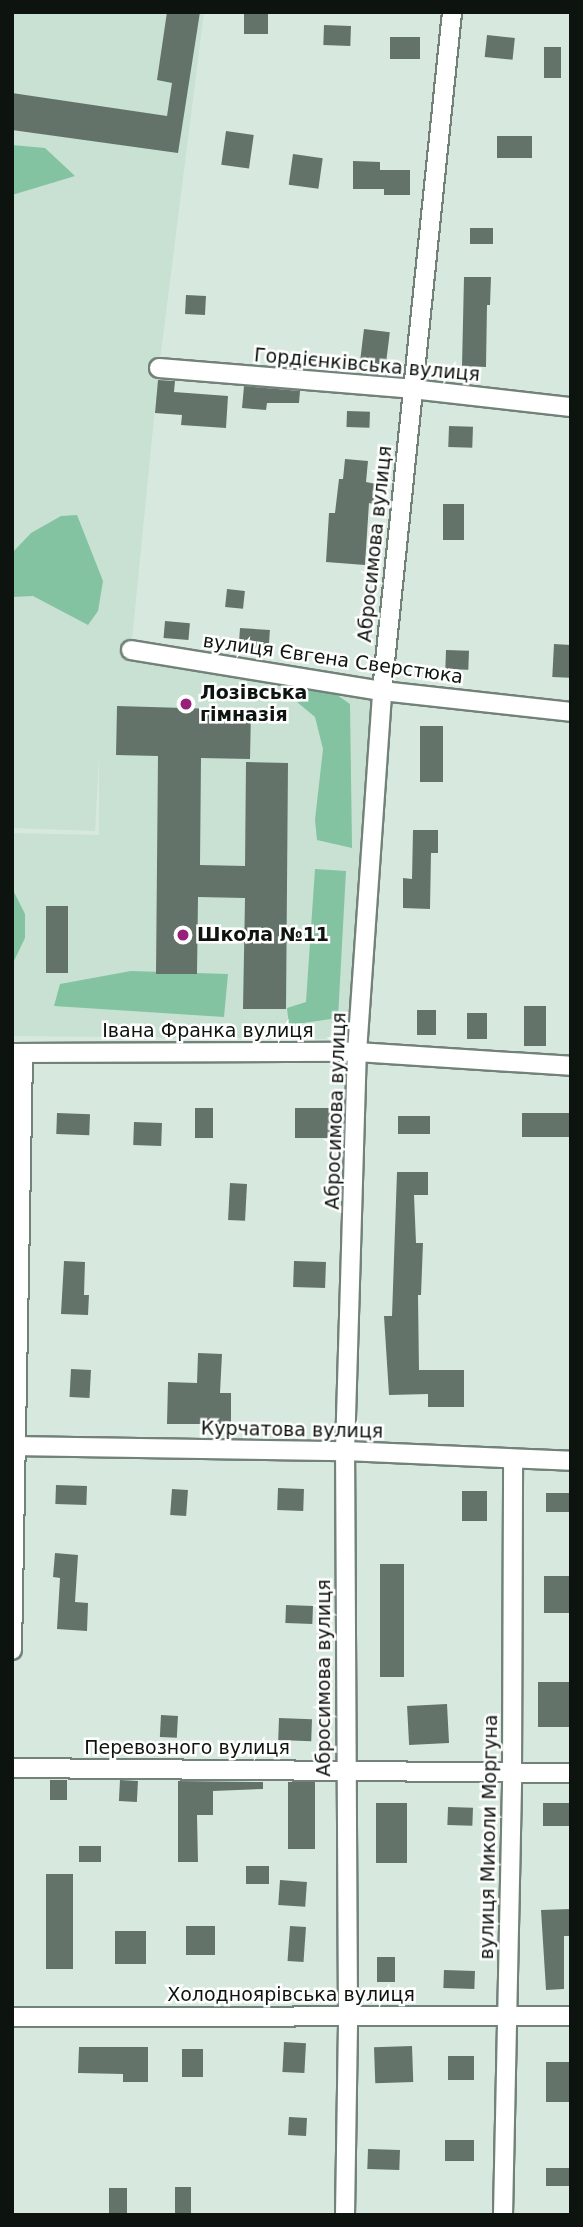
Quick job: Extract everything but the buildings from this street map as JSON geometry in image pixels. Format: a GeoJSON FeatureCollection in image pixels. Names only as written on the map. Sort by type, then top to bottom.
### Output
{"type":"FeatureCollection","features":[{"type":"Feature","properties":{"kind":"street","name":"Абросимова вулиця"},"geometry":{"type":"LineString","coordinates":[[345,2215],[348,2015],[344,1770],[345,1451],[358,1052],[382,691],[452,12]]}},
{"type":"Feature","properties":{"kind":"street","name":"Гордієнківська вулиця"},"geometry":{"type":"LineString","coordinates":[[159,368],[412,388],[571,407]]}},
{"type":"Feature","properties":{"kind":"street","name":"вулиця Євгена Сверстюка"},"geometry":{"type":"LineString","coordinates":[[131,650],[382,691],[571,712]]}},
{"type":"Feature","properties":{"kind":"street","name":"Івана Франка вулиця"},"geometry":{"type":"LineString","coordinates":[[18,1053],[358,1052],[571,1066]]}},
{"type":"Feature","properties":{"kind":"street"},"geometry":{"type":"LineString","coordinates":[[12,1650],[18,1053]]}},
{"type":"Feature","properties":{"kind":"street","name":"Курчатова вулиця"},"geometry":{"type":"LineString","coordinates":[[14,1446],[345,1451],[513,1461],[571,1461]]}},
{"type":"Feature","properties":{"kind":"street","name":"вулиця Миколи Моргуна"},"geometry":{"type":"LineString","coordinates":[[503,2215],[512,1775],[513,1461]]}},
{"type":"Feature","properties":{"kind":"street","name":"Перевозного вулиця"},"geometry":{"type":"LineString","coordinates":[[12,1768],[344,1770],[512,1775],[571,1773]]}},
{"type":"Feature","properties":{"kind":"street","name":"Холодноярівська вулиця"},"geometry":{"type":"LineString","coordinates":[[12,2017],[571,2016]]}},
{"type":"Feature","properties":{"kind":"shaded area"},"geometry":{"type":"Polygon","coordinates":[[[12,12],[204,12],[159,368],[131,650],[376,696],[346,1039],[12,1036],[12,833],[99,835],[99,757],[95,831],[12,828],[12,12]]]}},
{"type":"Feature","properties":{"kind":"green space"},"geometry":{"type":"Polygon","coordinates":[[[12,145],[45,148],[75,176],[12,195],[12,145]]]}},
{"type":"Feature","properties":{"kind":"green space"},"geometry":{"type":"Polygon","coordinates":[[[77,515],[103,581],[98,611],[88,625],[33,596],[12,597],[12,553],[31,533],[61,516],[77,515]]]}},
{"type":"Feature","properties":{"kind":"green space"},"geometry":{"type":"Polygon","coordinates":[[[314,679],[350,704],[352,848],[317,840],[315,820],[323,749],[315,717],[297,702],[302,680],[314,679]]]}},
{"type":"Feature","properties":{"kind":"green space"},"geometry":{"type":"Polygon","coordinates":[[[315,869],[346,871],[338,1018],[289,1025],[287,1008],[306,1002],[315,869]]]}},
{"type":"Feature","properties":{"kind":"green space"},"geometry":{"type":"Polygon","coordinates":[[[12,888],[25,914],[25,938],[12,965],[12,888]]]}},
{"type":"Feature","properties":{"kind":"green space"},"geometry":{"type":"Polygon","coordinates":[[[131,971],[228,974],[224,1017],[54,1006],[60,984],[131,971]]]}},
{"type":"Feature","properties":{"kind":"place","name":"Лозівська гімназія"},"geometry":{"type":"Point","coordinates":[186,704]}},
{"type":"Feature","properties":{"kind":"place","name":"Школа №11"},"geometry":{"type":"Point","coordinates":[183,935]}}]}
